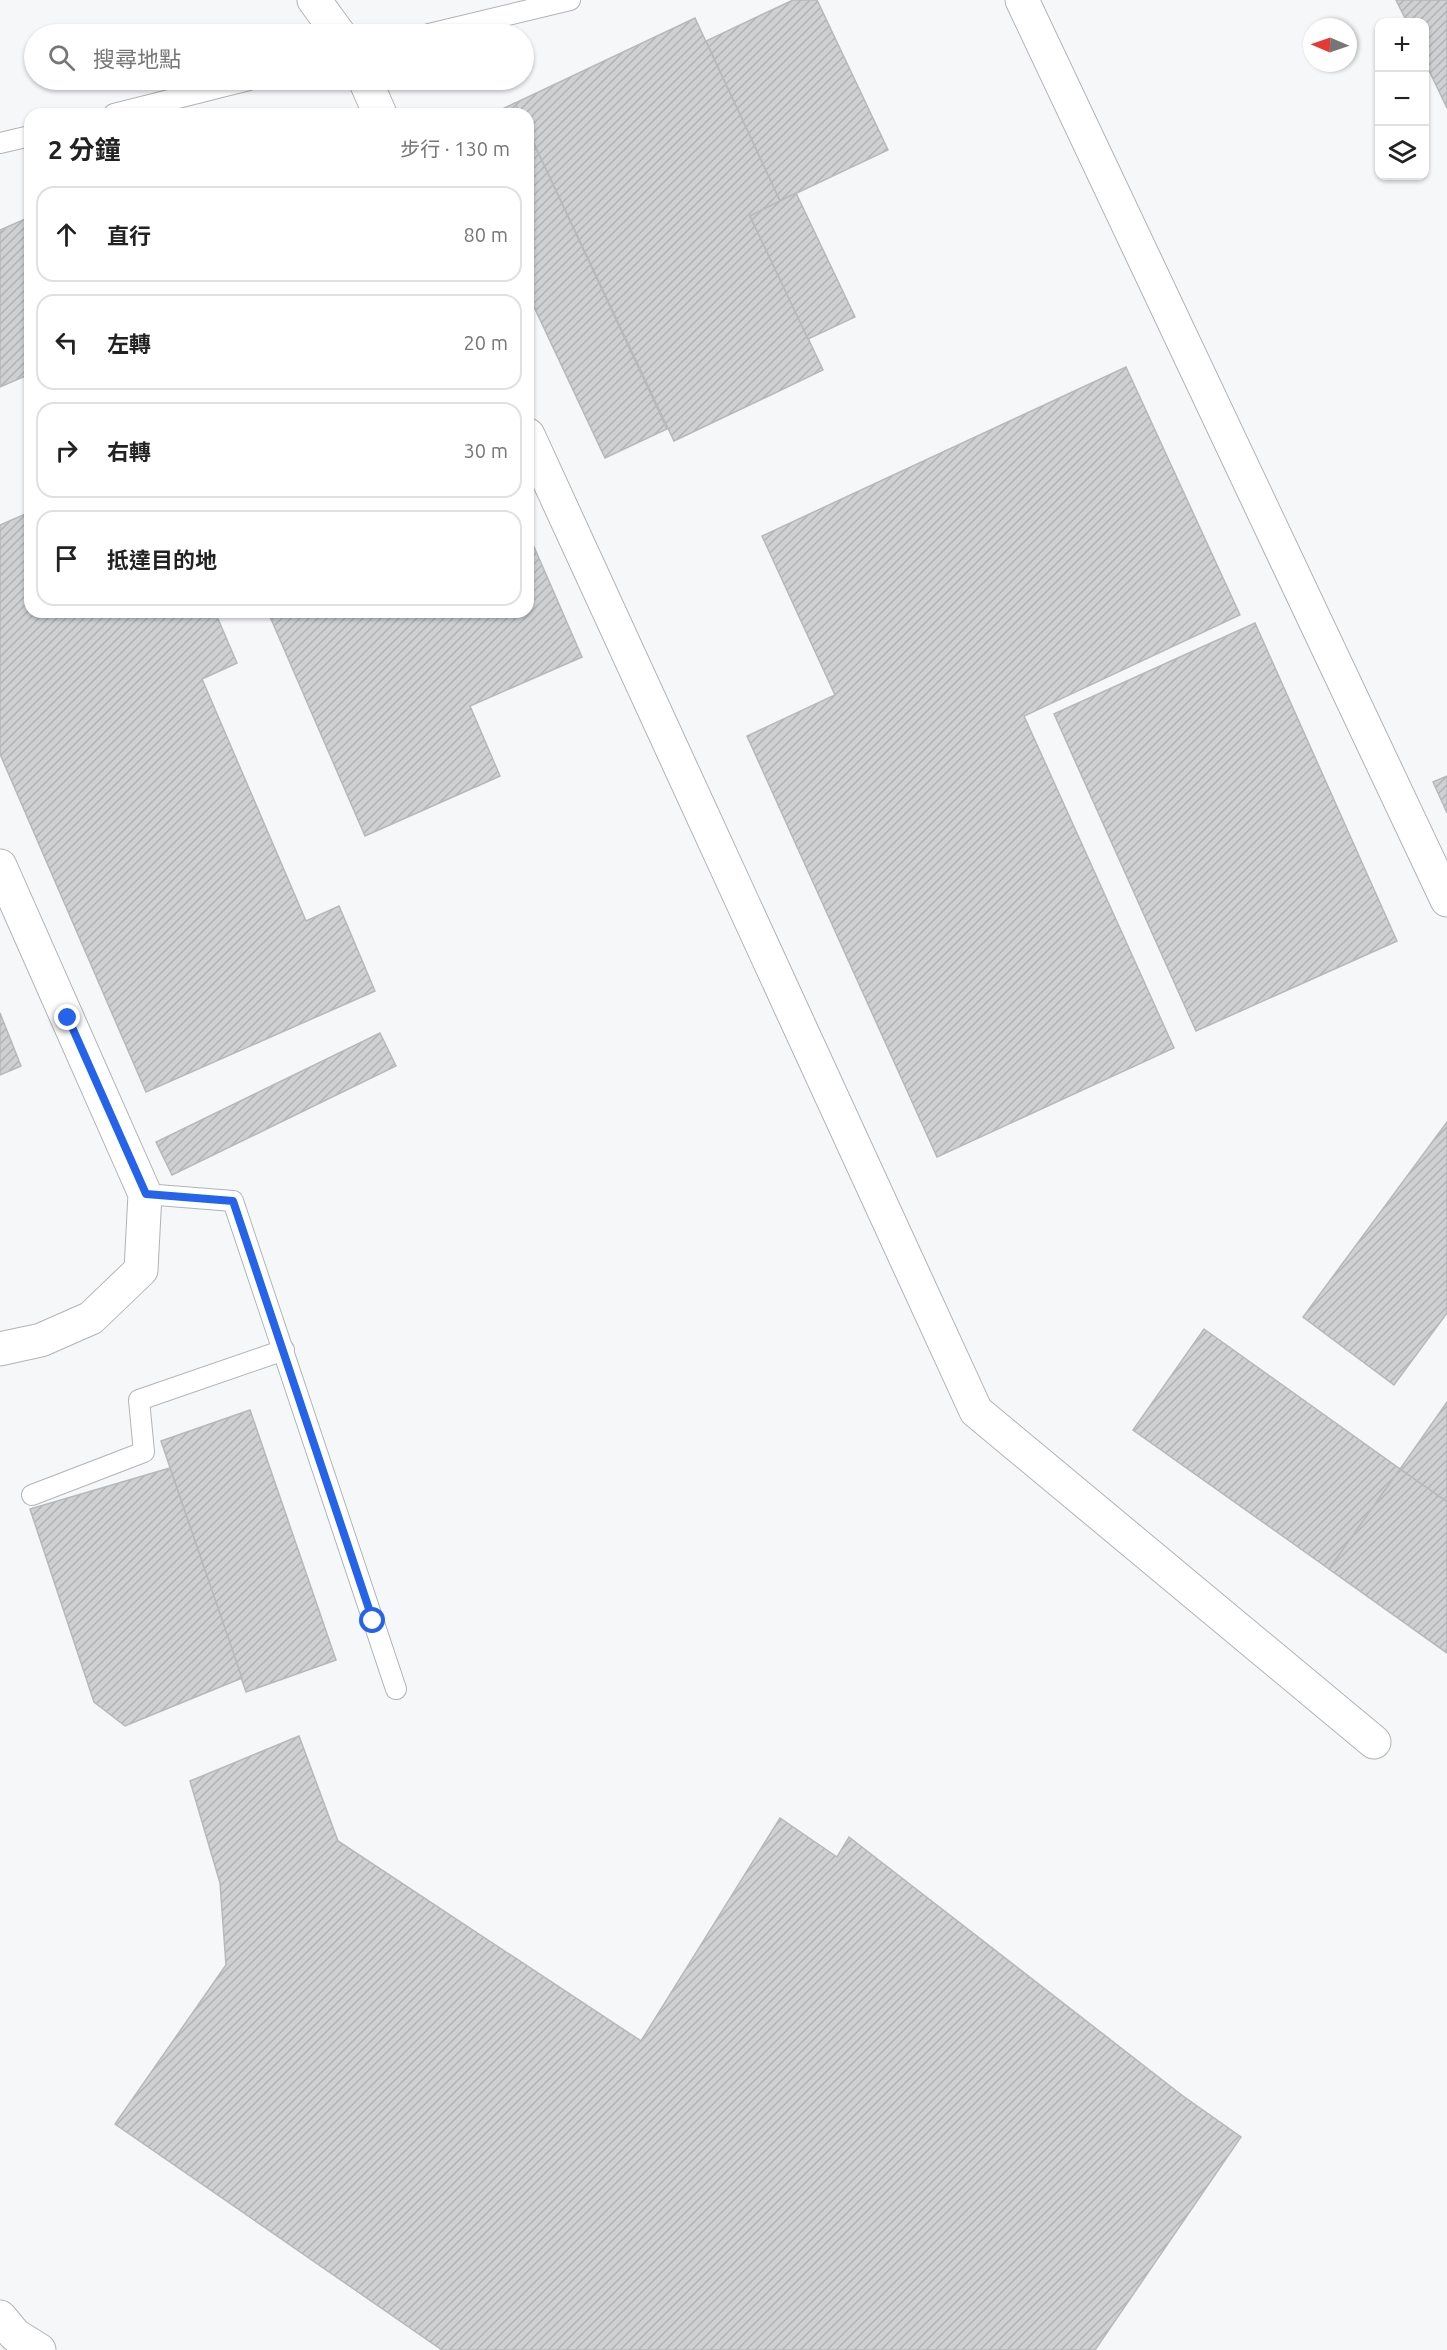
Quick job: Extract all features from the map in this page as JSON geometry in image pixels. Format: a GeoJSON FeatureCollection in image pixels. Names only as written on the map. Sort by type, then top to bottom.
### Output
{"type":"FeatureCollection","features":[{"type":"Feature","properties":{"kind":"street"},"geometry":{"type":"LineString","coordinates":[[314,0],[332,24]]}},
{"type":"Feature","properties":{"kind":"street"},"geometry":{"type":"LineString","coordinates":[[1022,0],[1447,900]]}},
{"type":"Feature","properties":{"kind":"street"},"geometry":{"type":"LineString","coordinates":[[369,90],[377,108]]}},
{"type":"Feature","properties":{"kind":"street"},"geometry":{"type":"LineString","coordinates":[[534,448],[976,1411],[1374,1742]]}},
{"type":"Feature","properties":{"kind":"street"},"geometry":{"type":"LineString","coordinates":[[0,866],[146,1194],[141,1270],[91,1318],[41,1340],[0,1349]]}},
{"type":"Feature","properties":{"kind":"street"},"geometry":{"type":"LineString","coordinates":[[0,2317],[15,2335],[39,2350]]}},
{"type":"Feature","properties":{"kind":"lane"},"geometry":{"type":"LineString","coordinates":[[470,24],[570,0]]}},
{"type":"Feature","properties":{"kind":"lane"},"geometry":{"type":"LineString","coordinates":[[138,108],[209,90]]}},
{"type":"Feature","properties":{"kind":"lane"},"geometry":{"type":"LineString","coordinates":[[0,143],[24,137]]}},
{"type":"Feature","properties":{"kind":"lane"},"geometry":{"type":"LineString","coordinates":[[146,1194],[233,1201],[396,1689]]}},
{"type":"Feature","properties":{"kind":"lane"},"geometry":{"type":"LineString","coordinates":[[32,1495],[144,1452],[139,1400],[284,1350]]}},
{"type":"Feature","properties":{"kind":"building"},"geometry":{"type":"Polygon","coordinates":[[[793,0],[817,0],[888,150],[780,201],[706,41],[793,0]]]}},
{"type":"Feature","properties":{"kind":"building"},"geometry":{"type":"Polygon","coordinates":[[[1396,0],[1447,0],[1447,108],[1429,70],[1429,18],[1405,18],[1396,0]]]}},
{"type":"Feature","properties":{"kind":"building"},"geometry":{"type":"Polygon","coordinates":[[[695,18],[780,201],[750,216],[823,370],[674,441],[534,144],[534,108],[517,108],[515,103],[695,18]]]}},
{"type":"Feature","properties":{"kind":"building"},"geometry":{"type":"Polygon","coordinates":[[[515,103],[517,108],[505,108],[515,103]]]}},
{"type":"Feature","properties":{"kind":"building"},"geometry":{"type":"Polygon","coordinates":[[[534,144],[667,429],[605,458],[534,307],[534,144]]]}},
{"type":"Feature","properties":{"kind":"building"},"geometry":{"type":"Polygon","coordinates":[[[796,193],[855,317],[808,339],[750,216],[796,193]]]}},
{"type":"Feature","properties":{"kind":"building"},"geometry":{"type":"Polygon","coordinates":[[[24,220],[24,377],[0,387],[0,230],[24,220]]]}},
{"type":"Feature","properties":{"kind":"building"},"geometry":{"type":"Polygon","coordinates":[[[1126,367],[1240,615],[1024,716],[1174,1048],[937,1157],[747,736],[835,695],[762,536],[1126,367]]]}},
{"type":"Feature","properties":{"kind":"building"},"geometry":{"type":"Polygon","coordinates":[[[24,515],[24,618],[218,618],[237,663],[202,679],[306,921],[339,906],[375,991],[146,1092],[0,754],[0,525],[24,515]]]}},
{"type":"Feature","properties":{"kind":"building"},"geometry":{"type":"Polygon","coordinates":[[[534,547],[582,657],[470,706],[500,776],[365,836],[271,618],[534,618],[534,547]]]}},
{"type":"Feature","properties":{"kind":"building"},"geometry":{"type":"Polygon","coordinates":[[[1255,623],[1397,941],[1196,1031],[1054,714],[1255,623]]]}},
{"type":"Feature","properties":{"kind":"building"},"geometry":{"type":"Polygon","coordinates":[[[1447,776],[1447,813],[1433,782],[1447,776]]]}},
{"type":"Feature","properties":{"kind":"building"},"geometry":{"type":"Polygon","coordinates":[[[0,1013],[21,1066],[0,1075],[0,1013]]]}},
{"type":"Feature","properties":{"kind":"building"},"geometry":{"type":"Polygon","coordinates":[[[380,1033],[396,1066],[172,1175],[156,1142],[380,1033]]]}},
{"type":"Feature","properties":{"kind":"building"},"geometry":{"type":"Polygon","coordinates":[[[1447,1122],[1447,1313],[1394,1385],[1303,1317],[1447,1122]]]}},
{"type":"Feature","properties":{"kind":"building"},"geometry":{"type":"Polygon","coordinates":[[[1204,1329],[1400,1469],[1329,1569],[1133,1430],[1204,1329]]]}},
{"type":"Feature","properties":{"kind":"building"},"geometry":{"type":"Polygon","coordinates":[[[1447,1402],[1447,1502],[1400,1469],[1447,1402]]]}},
{"type":"Feature","properties":{"kind":"building"},"geometry":{"type":"Polygon","coordinates":[[[250,1410],[336,1660],[246,1692],[161,1441],[250,1410]]]}},
{"type":"Feature","properties":{"kind":"building"},"geometry":{"type":"Polygon","coordinates":[[[170,1468],[242,1678],[125,1726],[94,1702],[30,1509],[170,1468]]]}},
{"type":"Feature","properties":{"kind":"building"},"geometry":{"type":"Polygon","coordinates":[[[1400,1469],[1447,1502],[1447,1653],[1329,1569],[1400,1469]]]}},
{"type":"Feature","properties":{"kind":"building"},"geometry":{"type":"Polygon","coordinates":[[[299,1736],[338,1841],[641,2041],[780,1818],[837,1857],[849,1837],[1183,2096],[1241,2137],[1095,2350],[442,2350],[115,2124],[226,1965],[220,1883],[190,1781],[299,1736]]]}},
{"type":"Feature","properties":{"kind":"route"},"geometry":{"type":"LineString","coordinates":[[68,1018],[146,1194],[233,1201],[373,1621]]}}]}
